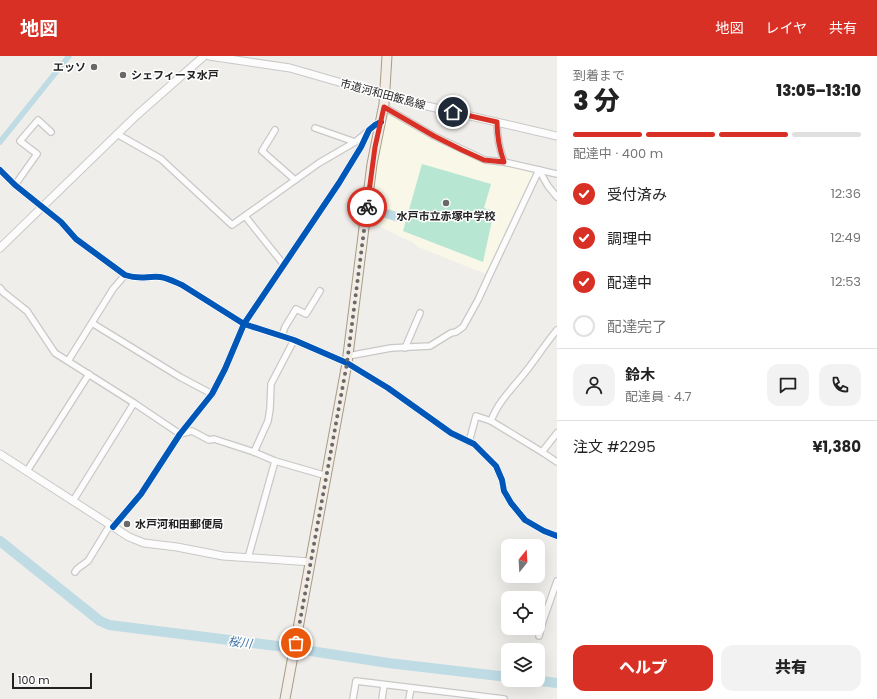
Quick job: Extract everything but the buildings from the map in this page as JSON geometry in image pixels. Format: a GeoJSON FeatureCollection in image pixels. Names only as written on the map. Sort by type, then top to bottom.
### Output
{"type":"FeatureCollection","features":[{"type":"Feature","properties":{"kind":"main road"},"geometry":{"type":"LineString","coordinates":[[285,699],[327,476],[347,359],[372,164],[384,107],[387,56]]}},
{"type":"Feature","properties":{"kind":"street"},"geometry":{"type":"LineString","coordinates":[[0,248],[137,115],[204,56]]}},
{"type":"Feature","properties":{"kind":"street","name":"市道河和田飯島線"},"geometry":{"type":"LineString","coordinates":[[209,56],[290,68],[385,95],[557,136]]}},
{"type":"Feature","properties":{"kind":"street"},"geometry":{"type":"LineString","coordinates":[[384,107],[434,136],[484,160],[504,162],[557,174]]}},
{"type":"Feature","properties":{"kind":"street"},"geometry":{"type":"LineString","coordinates":[[15,184],[37,154],[20,141],[38,120],[51,132]]}},
{"type":"Feature","properties":{"kind":"street"},"geometry":{"type":"LineString","coordinates":[[117,134],[161,159],[232,226],[319,163],[355,142],[381,122]]}},
{"type":"Feature","properties":{"kind":"street"},"geometry":{"type":"LineString","coordinates":[[497,122],[499,147],[504,162]]}},
{"type":"Feature","properties":{"kind":"street"},"geometry":{"type":"LineString","coordinates":[[315,128],[355,142]]}},
{"type":"Feature","properties":{"kind":"street"},"geometry":{"type":"LineString","coordinates":[[275,130],[262,151],[295,180]]}},
{"type":"Feature","properties":{"kind":"street"},"geometry":{"type":"LineString","coordinates":[[75,572],[88,561],[112,526],[141,494],[180,434],[212,394],[225,369],[244,324],[339,183],[361,147],[369,130]]}},
{"type":"Feature","properties":{"kind":"street"},"geometry":{"type":"LineString","coordinates":[[0,170],[61,222],[76,239],[124,275],[132,278],[162,277],[172,280],[244,324],[347,359],[451,433],[469,442],[482,451],[496,466],[507,496],[525,520],[544,531],[557,536]]}},
{"type":"Feature","properties":{"kind":"street"},"geometry":{"type":"LineString","coordinates":[[539,170],[548,186],[557,197]]}},
{"type":"Feature","properties":{"kind":"street"},"geometry":{"type":"LineString","coordinates":[[347,359],[391,348],[430,346],[463,327],[478,300],[539,170]]}},
{"type":"Feature","properties":{"kind":"street"},"geometry":{"type":"LineString","coordinates":[[245,216],[284,265]]}},
{"type":"Feature","properties":{"kind":"street"},"geometry":{"type":"LineString","coordinates":[[68,361],[113,289],[124,275]]}},
{"type":"Feature","properties":{"kind":"street"},"geometry":{"type":"LineString","coordinates":[[0,288],[27,311],[55,353],[180,434],[192,431],[209,440],[214,439],[254,452],[275,461],[327,476]]}},
{"type":"Feature","properties":{"kind":"street"},"geometry":{"type":"LineString","coordinates":[[282,336],[285,326],[296,309],[306,314],[320,291]]}},
{"type":"Feature","properties":{"kind":"street"},"geometry":{"type":"LineString","coordinates":[[405,348],[420,313]]}},
{"type":"Feature","properties":{"kind":"street"},"geometry":{"type":"LineString","coordinates":[[92,323],[180,377],[212,394]]}},
{"type":"Feature","properties":{"kind":"street"},"geometry":{"type":"LineString","coordinates":[[491,421],[507,392],[527,370],[557,330]]}},
{"type":"Feature","properties":{"kind":"street"},"geometry":{"type":"LineString","coordinates":[[254,452],[268,421],[271,384],[294,340]]}},
{"type":"Feature","properties":{"kind":"street"},"geometry":{"type":"LineString","coordinates":[[27,471],[89,374]]}},
{"type":"Feature","properties":{"kind":"street"},"geometry":{"type":"LineString","coordinates":[[73,501],[134,403]]}},
{"type":"Feature","properties":{"kind":"street"},"geometry":{"type":"LineString","coordinates":[[469,442],[476,416],[491,421],[557,462]]}},
{"type":"Feature","properties":{"kind":"street"},"geometry":{"type":"LineString","coordinates":[[542,452],[557,432]]}},
{"type":"Feature","properties":{"kind":"street"},"geometry":{"type":"LineString","coordinates":[[0,454],[112,526],[130,537],[144,543],[177,547],[215,555],[311,562]]}},
{"type":"Feature","properties":{"kind":"street"},"geometry":{"type":"LineString","coordinates":[[248,558],[275,461]]}},
{"type":"Feature","properties":{"kind":"street"},"geometry":{"type":"LineString","coordinates":[[539,636],[557,581]]}},
{"type":"Feature","properties":{"kind":"street"},"geometry":{"type":"LineString","coordinates":[[354,699],[356,682],[410,688],[457,696],[504,699]]}},
{"type":"Feature","properties":{"kind":"street"},"geometry":{"type":"LineString","coordinates":[[382,699],[384,685]]}},
{"type":"Feature","properties":{"kind":"street"},"geometry":{"type":"LineString","coordinates":[[409,699],[410,688]]}},
{"type":"Feature","properties":{"kind":"shaded area","name":"水戸市立赤塚中学校"},"geometry":{"type":"Polygon","coordinates":[[[389,112],[428,135],[484,162],[506,164],[535,171],[486,274],[418,247],[413,242],[371,222],[370,218],[377,155],[389,112]]]}},
{"type":"Feature","properties":{"kind":"green space"},"geometry":{"type":"Polygon","coordinates":[[[422,164],[491,184],[484,208],[494,211],[483,262],[403,231],[422,164]]]}},
{"type":"Feature","properties":{"kind":"water"},"geometry":{"type":"Polygon","coordinates":[[[381,207],[400,213],[398,222],[379,216],[381,207]]]}},
{"type":"Feature","properties":{"kind":"waterway"},"geometry":{"type":"LineString","coordinates":[[0,142],[69,56]]}},
{"type":"Feature","properties":{"kind":"waterway","name":"桜川"},"geometry":{"type":"LineString","coordinates":[[0,541],[100,621],[109,625],[285,647],[388,663],[501,676]]}},
{"type":"Feature","properties":{"kind":"waterway","name":"桜川"},"geometry":{"type":"LineString","coordinates":[[545,682],[557,683]]}},
{"type":"Feature","properties":{"kind":"cycle path"},"geometry":{"type":"LineString","coordinates":[[113,527],[141,494],[180,434],[212,394],[225,369],[244,324],[339,183],[361,147],[369,130],[381,122]]}},
{"type":"Feature","properties":{"kind":"cycle path"},"geometry":{"type":"LineString","coordinates":[[0,170],[15,185],[61,222],[76,239],[125,275],[139,278],[166,278],[182,285],[244,324],[294,340],[347,363],[388,388],[451,433],[474,444],[496,466],[502,480],[504,491],[511,503],[525,520],[544,531],[557,536]]}},
{"type":"Feature","properties":{"kind":"way so far"},"geometry":{"type":"LineString","coordinates":[[296,643],[340,406],[367,207]]}},
{"type":"Feature","properties":{"kind":"place","name":"エッソ"},"geometry":{"type":"Point","coordinates":[94,67]}},
{"type":"Feature","properties":{"kind":"place","name":"シェフィーヌ水戸"},"geometry":{"type":"Point","coordinates":[123,75]}},
{"type":"Feature","properties":{"kind":"place","name":"水戸市立赤塚中学校"},"geometry":{"type":"Point","coordinates":[446,203]}},
{"type":"Feature","properties":{"kind":"place","name":"水戸河和田郵便局"},"geometry":{"type":"Point","coordinates":[127,524]}},
{"type":"Feature","properties":{"kind":"route"},"geometry":{"type":"LineString","coordinates":[[367,207],[375,147],[384,107],[434,136],[462,150],[484,160],[504,162],[499,147],[497,122],[453,112]]}}]}
